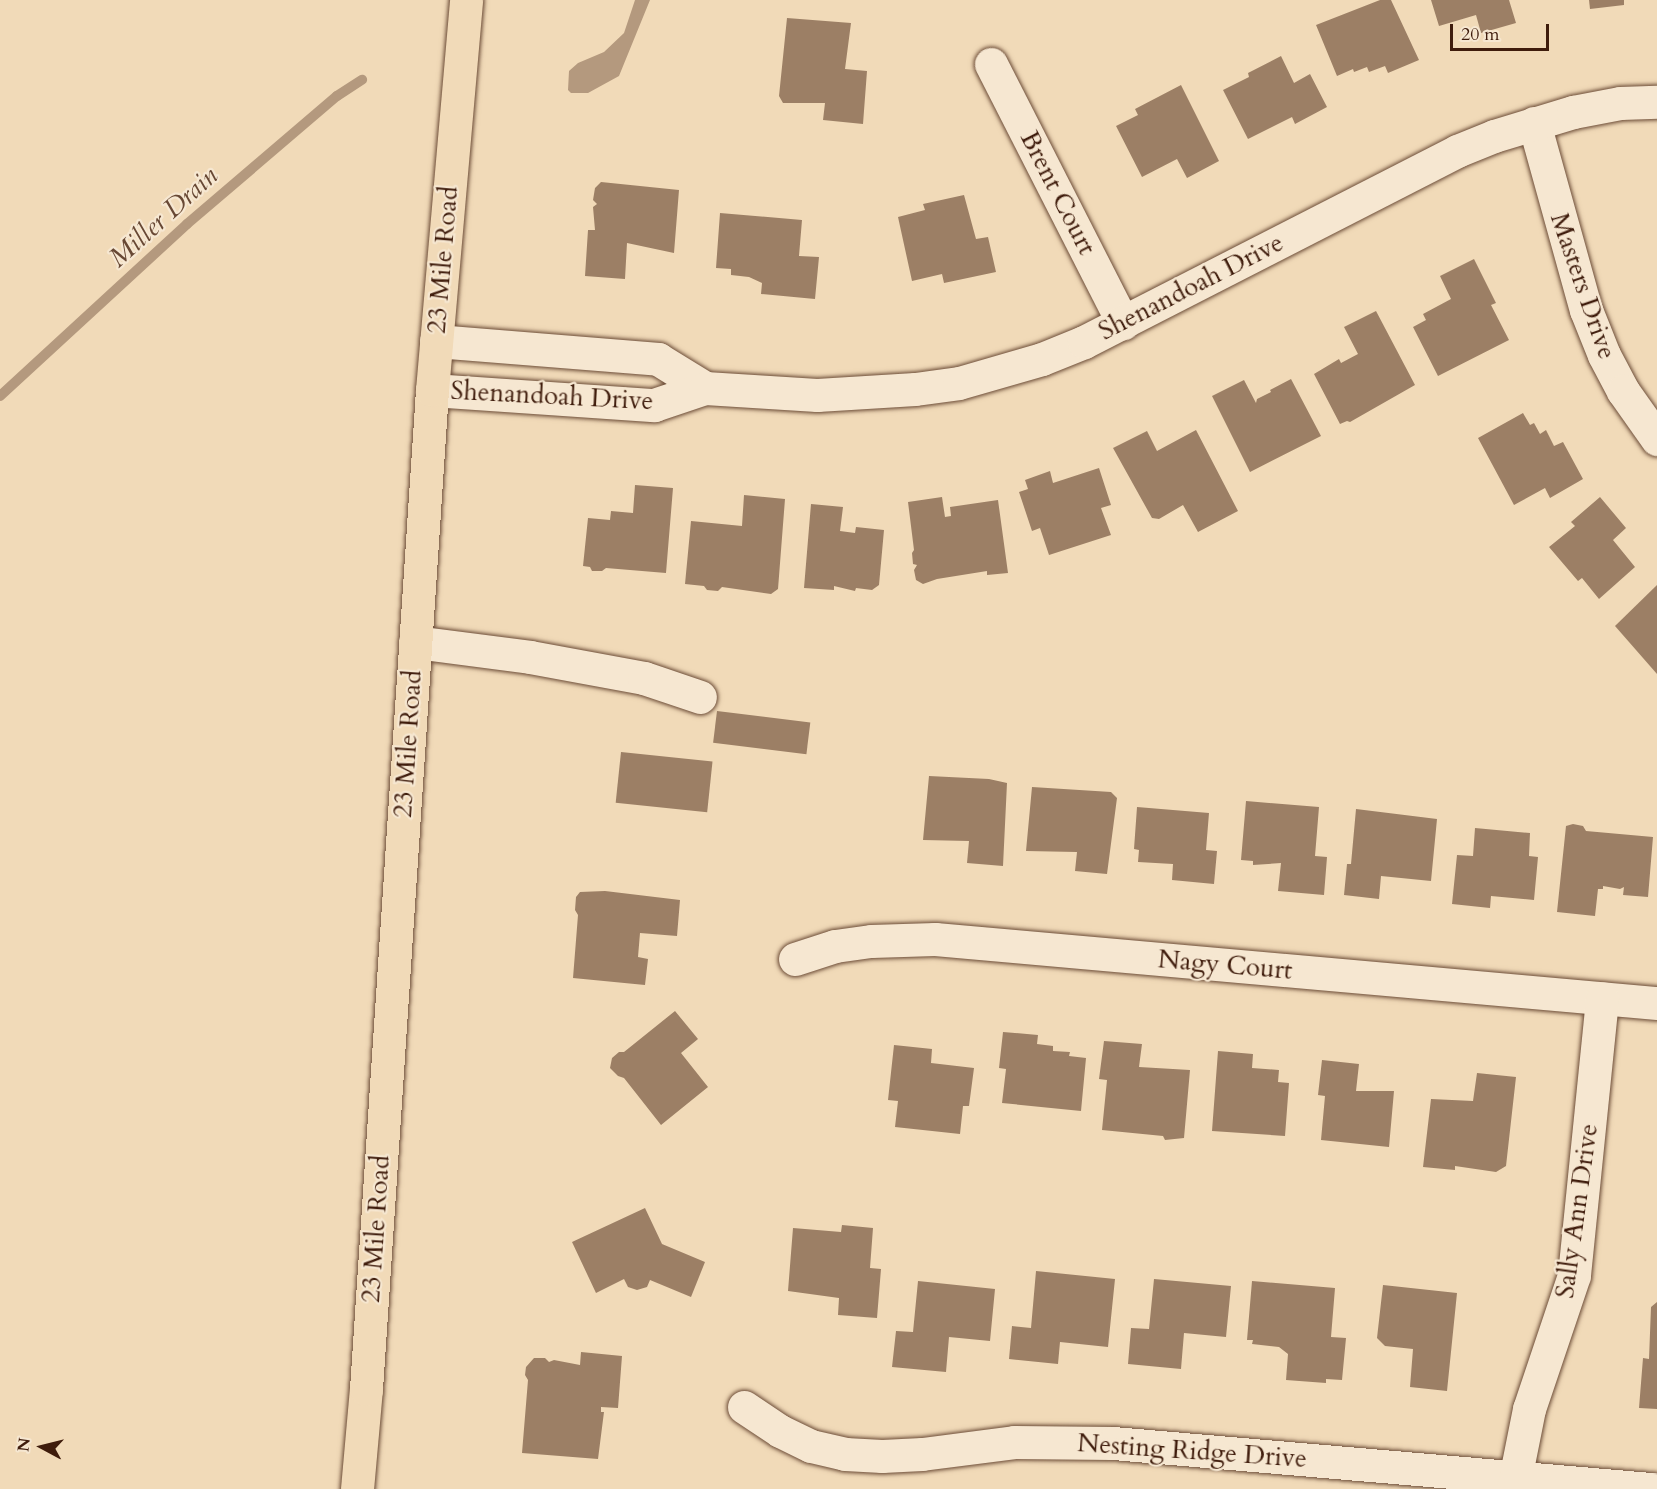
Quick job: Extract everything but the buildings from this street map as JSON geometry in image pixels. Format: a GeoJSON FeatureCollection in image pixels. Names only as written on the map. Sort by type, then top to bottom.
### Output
{"type":"FeatureCollection","features":[{"type":"Feature","properties":{"kind":"main road","name":"23 Mile Road"},"geometry":{"type":"LineString","coordinates":[[357,1489],[364,1420],[432,390],[466,0]]}},
{"type":"Feature","properties":{"kind":"street","name":"Brent Court"},"geometry":{"type":"LineString","coordinates":[[991,64],[1123,323]]}},
{"type":"Feature","properties":{"kind":"street","name":"Shenandoah Drive"},"geometry":{"type":"LineString","coordinates":[[432,390],[654,405],[705,388],[817,395],[926,388],[959,382],[1042,359],[1123,323],[1457,151],[1534,123],[1620,103],[1657,102]]}},
{"type":"Feature","properties":{"kind":"street","name":"Masters Drive"},"geometry":{"type":"LineString","coordinates":[[1534,123],[1586,310],[1604,356],[1623,391],[1657,439]]}},
{"type":"Feature","properties":{"kind":"street","name":"Shenandoah Drive"},"geometry":{"type":"LineString","coordinates":[[436,340],[658,359],[705,388]]}},
{"type":"Feature","properties":{"kind":"street"},"geometry":{"type":"LineString","coordinates":[[415,642],[530,657],[644,678],[700,697]]}},
{"type":"Feature","properties":{"kind":"street","name":"Nagy Court"},"geometry":{"type":"LineString","coordinates":[[795,959],[835,946],[871,941],[935,939],[1657,1003]]}},
{"type":"Feature","properties":{"kind":"street","name":"Sally Ann Drive"},"geometry":{"type":"LineString","coordinates":[[1514,1483],[1529,1409],[1574,1275],[1602,998]]}},
{"type":"Feature","properties":{"kind":"street","name":"Nesting Ridge Drive"},"geometry":{"type":"LineString","coordinates":[[744,1407],[780,1431],[811,1446],[845,1454],[892,1456],[1014,1443],[1060,1441],[1113,1443],[1514,1483],[1651,1489]]}},
{"type":"Feature","properties":{"kind":"shaded area"},"geometry":{"type":"Polygon","coordinates":[[[635,0],[650,0],[619,76],[588,93],[571,93],[568,90],[569,71],[578,63],[604,52],[624,33],[635,0]]]}},
{"type":"Feature","properties":{"kind":"waterway","name":"Miller Drain"},"geometry":{"type":"LineString","coordinates":[[0,396],[187,224],[337,96],[362,80]]}}]}
